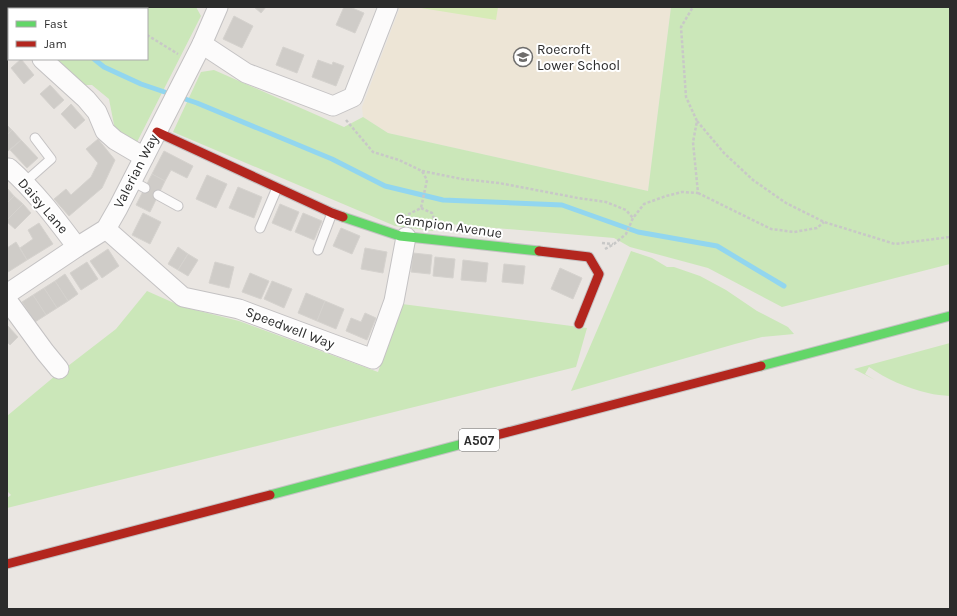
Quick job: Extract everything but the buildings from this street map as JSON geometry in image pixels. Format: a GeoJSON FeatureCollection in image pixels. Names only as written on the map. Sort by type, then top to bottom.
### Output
{"type":"FeatureCollection","features":[{"type":"Feature","properties":{"kind":"main road","name":"Campion Avenue"},"geometry":{"type":"LineString","coordinates":[[157,132],[332,213],[406,237],[589,257]]}},
{"type":"Feature","properties":{"kind":"main road"},"geometry":{"type":"LineString","coordinates":[[579,324],[599,274],[589,257]]}},
{"type":"Feature","properties":{"kind":"main road","name":"A507"},"geometry":{"type":"LineString","coordinates":[[7,564],[950,316]]}},
{"type":"Feature","properties":{"kind":"street","name":"Valerian Way"},"geometry":{"type":"LineString","coordinates":[[7,294],[30,277],[106,229],[138,185],[144,157],[202,44],[218,7]]}},
{"type":"Feature","properties":{"kind":"street"},"geometry":{"type":"LineString","coordinates":[[202,44],[246,73],[333,106],[353,97],[388,7]]}},
{"type":"Feature","properties":{"kind":"street"},"geometry":{"type":"LineString","coordinates":[[43,60],[86,99],[97,112],[105,131],[115,140],[144,157]]}},
{"type":"Feature","properties":{"kind":"street","name":"Daisy Lane"},"geometry":{"type":"LineString","coordinates":[[7,168],[9,168],[25,182],[45,205],[77,247]]}},
{"type":"Feature","properties":{"kind":"street","name":"Speedwell Way"},"geometry":{"type":"LineString","coordinates":[[106,229],[183,297],[239,309],[373,359],[394,301],[406,237]]}},
{"type":"Feature","properties":{"kind":"street"},"geometry":{"type":"LineString","coordinates":[[7,300],[59,369]]}},
{"type":"Feature","properties":{"kind":"lane"},"geometry":{"type":"LineString","coordinates":[[25,182],[51,159],[35,138]]}},
{"type":"Feature","properties":{"kind":"lane"},"geometry":{"type":"LineString","coordinates":[[260,228],[277,188]]}},
{"type":"Feature","properties":{"kind":"lane"},"geometry":{"type":"LineString","coordinates":[[158,195],[178,206]]}},
{"type":"Feature","properties":{"kind":"lane"},"geometry":{"type":"LineString","coordinates":[[318,250],[332,213]]}},
{"type":"Feature","properties":{"kind":"path"},"geometry":{"type":"LineString","coordinates":[[693,7],[681,27],[686,97],[697,121],[724,153],[753,180],[786,203],[824,222],[895,244],[950,237]]}},
{"type":"Feature","properties":{"kind":"path"},"geometry":{"type":"LineString","coordinates":[[148,36],[192,62]]}},
{"type":"Feature","properties":{"kind":"path"},"geometry":{"type":"LineString","coordinates":[[333,106],[374,152],[399,160],[422,171],[606,202],[626,210],[632,219]]}},
{"type":"Feature","properties":{"kind":"path"},"geometry":{"type":"LineString","coordinates":[[697,121],[693,142],[698,193]]}},
{"type":"Feature","properties":{"kind":"path"},"geometry":{"type":"LineString","coordinates":[[422,171],[427,180],[423,201]]}},
{"type":"Feature","properties":{"kind":"path"},"geometry":{"type":"LineString","coordinates":[[589,257],[614,244],[626,234],[632,219],[644,204],[682,192],[698,193],[771,229],[794,232],[818,228],[824,222]]}},
{"type":"Feature","properties":{"kind":"shaded area","name":"Roecroft Lower School"},"geometry":{"type":"Polygon","coordinates":[[[400,7],[671,7],[648,191],[388,133],[363,117],[362,107],[400,7]]]}},
{"type":"Feature","properties":{"kind":"green space"},"geometry":{"type":"Polygon","coordinates":[[[7,7],[196,7],[201,16],[136,144],[115,130],[109,99],[92,85],[81,85],[53,60],[148,60],[148,8],[7,9],[7,7]]]}},
{"type":"Feature","properties":{"kind":"green space"},"geometry":{"type":"Polygon","coordinates":[[[498,7],[496,20],[421,8],[498,7]]]}},
{"type":"Feature","properties":{"kind":"green space"},"geometry":{"type":"Polygon","coordinates":[[[671,7],[950,7],[950,264],[782,307],[708,268],[630,247],[614,238],[449,224],[433,231],[395,226],[173,132],[201,72],[214,70],[344,127],[363,117],[388,133],[648,191],[671,7]]]}},
{"type":"Feature","properties":{"kind":"green space"},"geometry":{"type":"Polygon","coordinates":[[[631,251],[652,258],[667,267],[674,267],[700,276],[726,290],[757,311],[788,327],[794,334],[762,337],[571,391],[631,251]]]}},
{"type":"Feature","properties":{"kind":"green space"},"geometry":{"type":"Polygon","coordinates":[[[147,291],[183,307],[239,321],[378,372],[402,304],[587,328],[576,367],[7,508],[7,498],[11,495],[7,491],[7,416],[55,376],[116,329],[147,291]]]}},
{"type":"Feature","properties":{"kind":"green space"},"geometry":{"type":"Polygon","coordinates":[[[950,343],[950,396],[931,394],[912,389],[897,383],[869,367],[865,374],[875,380],[854,369],[950,343]]]}},
{"type":"Feature","properties":{"kind":"waterway"},"geometry":{"type":"LineString","coordinates":[[95,60],[104,67],[141,84],[197,103],[332,159],[385,186],[443,200],[562,205],[638,232],[717,246],[784,286]]}},
{"type":"Feature","properties":{"kind":"traffic: fast"},"geometry":{"type":"LineString","coordinates":[[343,217],[400,236],[539,251]]}},
{"type":"Feature","properties":{"kind":"traffic: fast"},"geometry":{"type":"LineString","coordinates":[[761,366],[950,316]]}},
{"type":"Feature","properties":{"kind":"traffic: fast"},"geometry":{"type":"LineString","coordinates":[[270,495],[466,443]]}},
{"type":"Feature","properties":{"kind":"traffic: jam"},"geometry":{"type":"LineString","coordinates":[[157,132],[343,217]]}},
{"type":"Feature","properties":{"kind":"traffic: jam"},"geometry":{"type":"LineString","coordinates":[[539,251],[589,257],[599,274],[579,324]]}},
{"type":"Feature","properties":{"kind":"traffic: jam"},"geometry":{"type":"LineString","coordinates":[[466,443],[761,366]]}},
{"type":"Feature","properties":{"kind":"traffic: jam"},"geometry":{"type":"LineString","coordinates":[[7,564],[270,495]]}},
{"type":"Feature","properties":{"kind":"place","name":"Roecroft Lower School"},"geometry":{"type":"Point","coordinates":[523,57]}}]}
